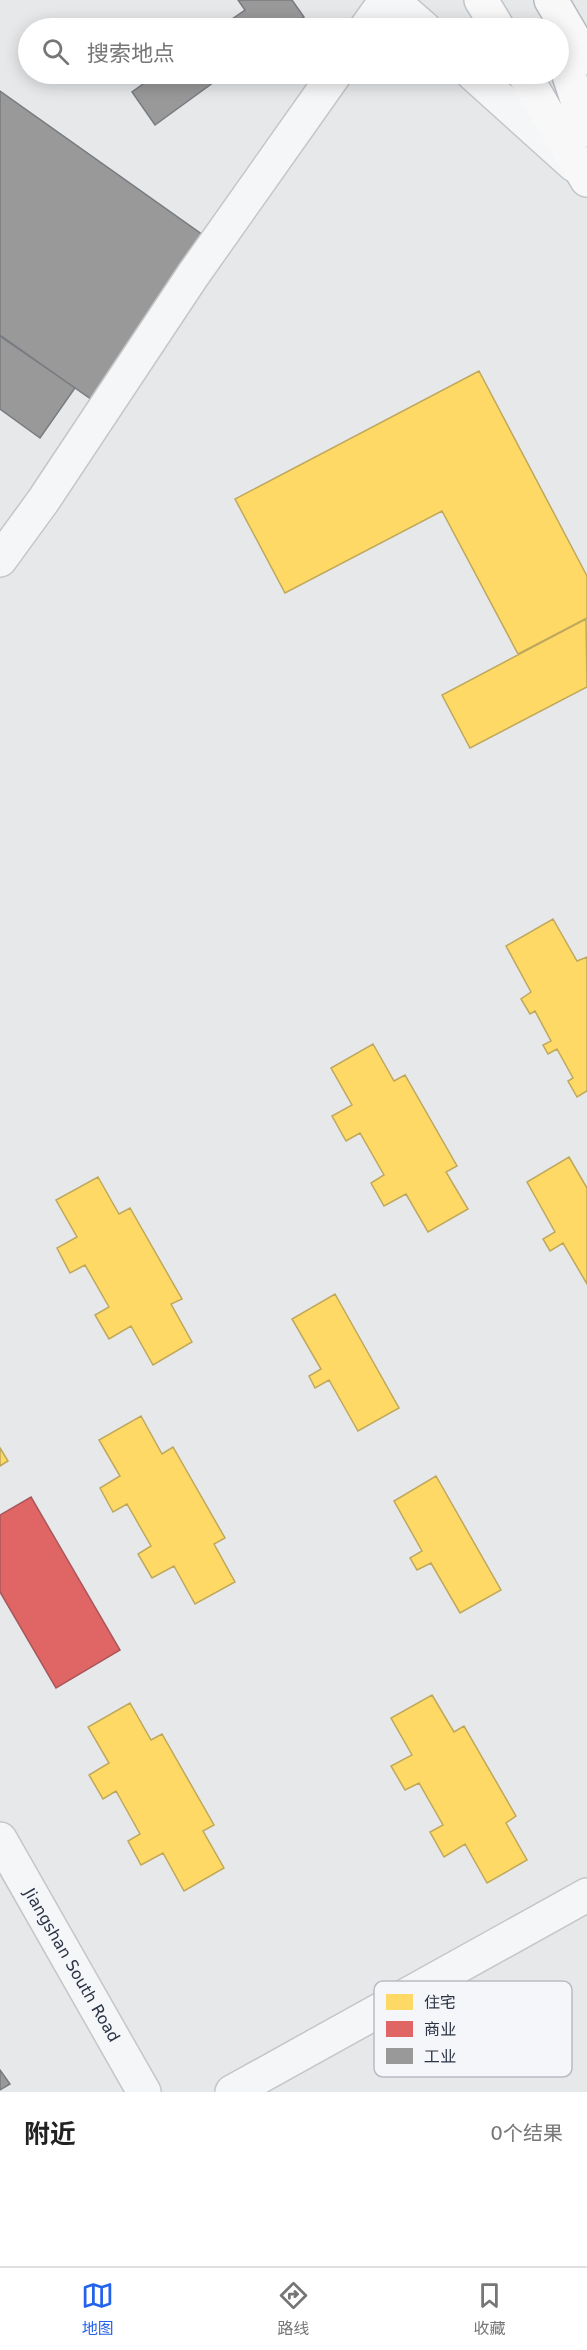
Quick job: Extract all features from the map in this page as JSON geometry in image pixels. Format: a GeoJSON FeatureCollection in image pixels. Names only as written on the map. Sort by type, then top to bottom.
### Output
{"type":"FeatureCollection","features":[{"type":"Feature","properties":{"kind":"main road"},"geometry":{"type":"LineString","coordinates":[[481,0],[492,18]]}},
{"type":"Feature","properties":{"kind":"main road"},"geometry":{"type":"LineString","coordinates":[[545,0],[551,18]]}},
{"type":"Feature","properties":{"kind":"main road"},"geometry":{"type":"LineString","coordinates":[[551,0],[562,18]]}},
{"type":"Feature","properties":{"kind":"main road"},"geometry":{"type":"LineString","coordinates":[[569,30],[587,61]]}},
{"type":"Feature","properties":{"kind":"main road"},"geometry":{"type":"LineString","coordinates":[[569,75],[587,130]]}},
{"type":"Feature","properties":{"kind":"main road"},"geometry":{"type":"LineString","coordinates":[[530,84],[585,176]]}},
{"type":"Feature","properties":{"kind":"street"},"geometry":{"type":"LineString","coordinates":[[373,18],[386,0]]}},
{"type":"Feature","properties":{"kind":"street"},"geometry":{"type":"LineString","coordinates":[[392,0],[413,18]]}},
{"type":"Feature","properties":{"kind":"street"},"geometry":{"type":"LineString","coordinates":[[0,560],[43,501],[193,275],[327,84]]}},
{"type":"Feature","properties":{"kind":"street"},"geometry":{"type":"LineString","coordinates":[[484,84],[585,176]]}},
{"type":"Feature","properties":{"kind":"street","name":"Jiangshan South Road"},"geometry":{"type":"LineString","coordinates":[[0,1839],[144,2092]]}},
{"type":"Feature","properties":{"kind":"street"},"geometry":{"type":"LineString","coordinates":[[432,1981],[587,1895]]}},
{"type":"Feature","properties":{"kind":"street"},"geometry":{"type":"LineString","coordinates":[[232,2092],[374,2013]]}},
{"type":"Feature","properties":{"kind":"building: 住宅"},"geometry":{"type":"Polygon","coordinates":[[[479,371],[587,576],[587,618],[518,654],[442,511],[285,593],[235,499],[479,371]]]}},
{"type":"Feature","properties":{"kind":"building: 住宅"},"geometry":{"type":"Polygon","coordinates":[[[586,619],[587,687],[470,748],[442,695],[586,619]]]}},
{"type":"Feature","properties":{"kind":"building: 住宅"},"geometry":{"type":"Polygon","coordinates":[[[553,919],[577,961],[587,957],[587,1091],[577,1097],[568,1081],[573,1078],[557,1049],[548,1054],[543,1045],[551,1041],[535,1011],[530,1014],[521,999],[531,992],[506,946],[553,919]]]}},
{"type":"Feature","properties":{"kind":"building: 住宅"},"geometry":{"type":"Polygon","coordinates":[[[373,1044],[394,1081],[405,1075],[457,1166],[446,1172],[468,1209],[428,1232],[406,1194],[384,1206],[371,1183],[384,1175],[360,1133],[346,1141],[332,1116],[352,1105],[331,1068],[373,1044]]]}},
{"type":"Feature","properties":{"kind":"building: 住宅"},"geometry":{"type":"Polygon","coordinates":[[[569,1157],[587,1188],[587,1284],[563,1243],[550,1251],[543,1239],[555,1232],[527,1182],[569,1157]]]}},
{"type":"Feature","properties":{"kind":"building: 住宅"},"geometry":{"type":"Polygon","coordinates":[[[98,1177],[119,1214],[130,1208],[182,1299],[171,1304],[192,1342],[153,1365],[131,1326],[109,1339],[95,1315],[109,1307],[85,1265],[70,1273],[57,1248],[77,1237],[56,1200],[98,1177]]]}},
{"type":"Feature","properties":{"kind":"building: 住宅"},"geometry":{"type":"Polygon","coordinates":[[[335,1294],[399,1408],[358,1431],[329,1380],[315,1388],[309,1376],[321,1369],[292,1319],[335,1294]]]}},
{"type":"Feature","properties":{"kind":"building: 住宅"},"geometry":{"type":"Polygon","coordinates":[[[141,1416],[162,1454],[173,1447],[225,1538],[214,1544],[235,1582],[195,1604],[174,1566],[152,1578],[138,1554],[151,1546],[127,1504],[113,1512],[100,1488],[120,1476],[99,1440],[141,1416]]]}},
{"type":"Feature","properties":{"kind":"building: 住宅"},"geometry":{"type":"Polygon","coordinates":[[[0,1448],[8,1461],[0,1466],[0,1448]]]}},
{"type":"Feature","properties":{"kind":"building: 住宅"},"geometry":{"type":"Polygon","coordinates":[[[436,1476],[501,1590],[460,1613],[431,1563],[417,1570],[410,1558],[422,1551],[394,1501],[436,1476]]]}},
{"type":"Feature","properties":{"kind":"building: 住宅"},"geometry":{"type":"Polygon","coordinates":[[[432,1695],[454,1732],[464,1726],[516,1816],[506,1823],[527,1860],[487,1883],[465,1844],[444,1857],[430,1832],[443,1825],[419,1783],[405,1790],[391,1766],[412,1755],[391,1718],[432,1695]]]}},
{"type":"Feature","properties":{"kind":"building: 住宅"},"geometry":{"type":"Polygon","coordinates":[[[130,1703],[151,1740],[162,1734],[214,1825],[203,1831],[224,1868],[184,1891],[163,1853],[141,1865],[128,1841],[140,1834],[116,1791],[103,1799],[89,1775],[109,1763],[88,1727],[130,1703]]]}},
{"type":"Feature","properties":{"kind":"building: 商业"},"geometry":{"type":"Polygon","coordinates":[[[31,1497],[120,1650],[56,1688],[0,1592],[0,1515],[31,1497]]]}},
{"type":"Feature","properties":{"kind":"building: 工业"},"geometry":{"type":"Polygon","coordinates":[[[238,0],[292,0],[304,17],[233,18],[245,10],[238,0]]]}},
{"type":"Feature","properties":{"kind":"building: 工业"},"geometry":{"type":"Polygon","coordinates":[[[143,84],[211,84],[155,125],[132,92],[143,84]]]}},
{"type":"Feature","properties":{"kind":"building: 工业"},"geometry":{"type":"Polygon","coordinates":[[[0,91],[210,240],[95,402],[0,335],[0,91]]]}},
{"type":"Feature","properties":{"kind":"building: 工业"},"geometry":{"type":"Polygon","coordinates":[[[0,336],[75,388],[40,438],[0,409],[0,336]]]}},
{"type":"Feature","properties":{"kind":"building: 工业"},"geometry":{"type":"Polygon","coordinates":[[[0,2070],[10,2084],[0,2090],[0,2070]]]}}]}
